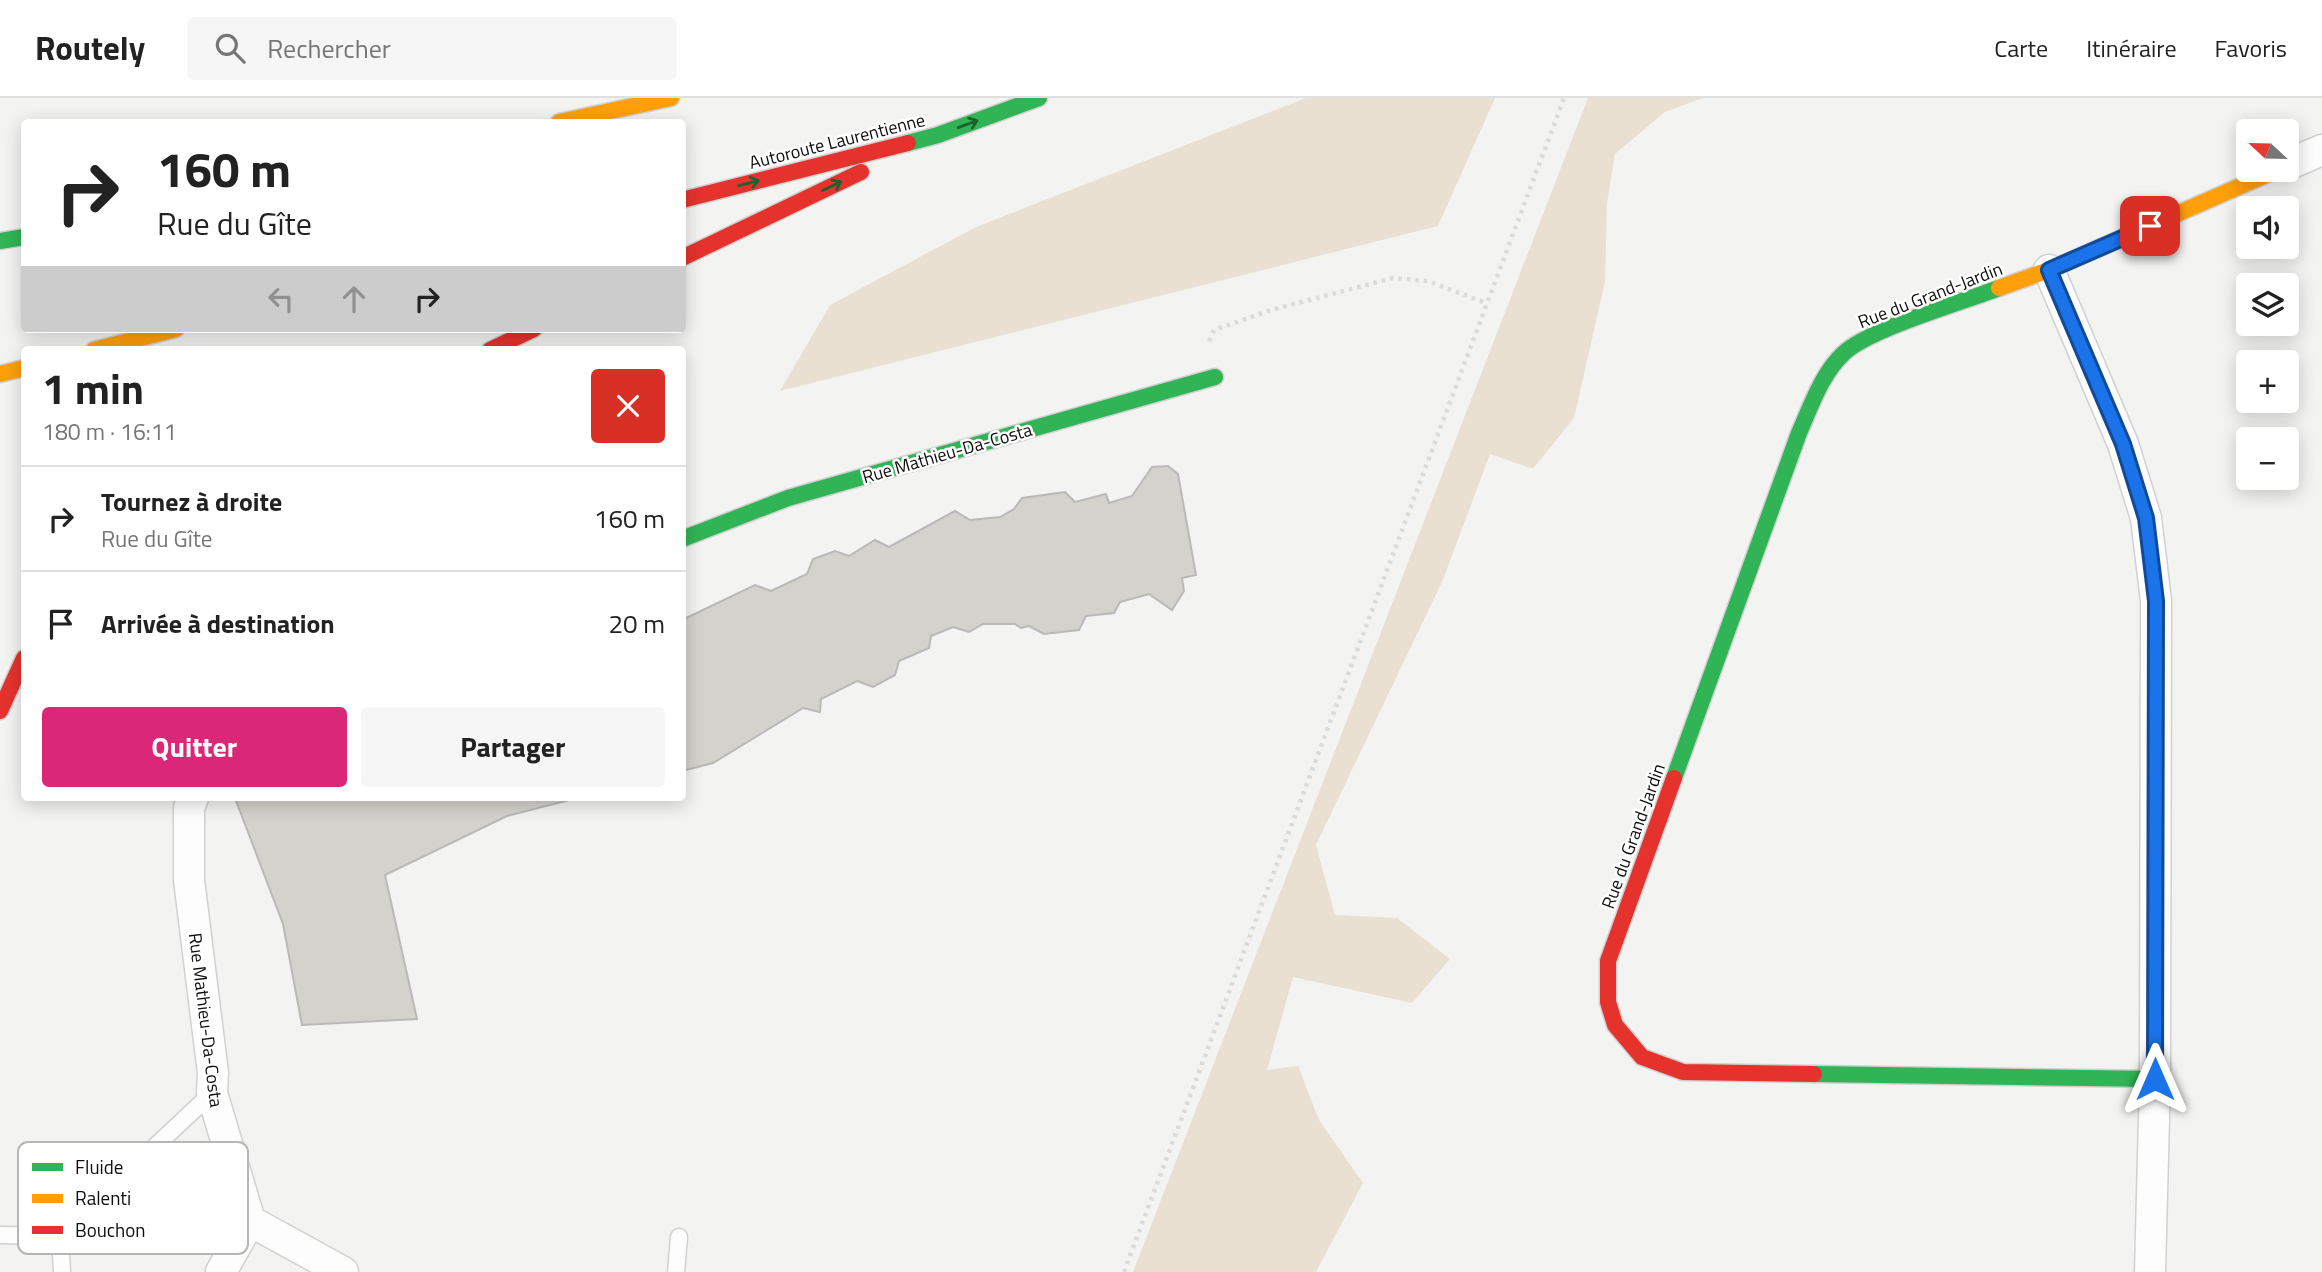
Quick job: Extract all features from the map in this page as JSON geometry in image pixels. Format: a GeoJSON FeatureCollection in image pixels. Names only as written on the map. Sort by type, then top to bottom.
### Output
{"type":"FeatureCollection","features":[{"type":"Feature","properties":{"kind":"main road"},"geometry":{"type":"LineString","coordinates":[[572,119],[671,98]]}},
{"type":"Feature","properties":{"kind":"main road","name":"Autoroute Laurentienne"},"geometry":{"type":"LineString","coordinates":[[686,199],[939,135],[1039,98]]}},
{"type":"Feature","properties":{"kind":"main road"},"geometry":{"type":"LineString","coordinates":[[686,256],[939,135]]}},
{"type":"Feature","properties":{"kind":"main road","name":"Rue du Grand-Jardin"},"geometry":{"type":"LineString","coordinates":[[2155,1079],[1683,1072],[1643,1058],[1616,1029],[1604,996],[1613,948],[1799,433],[1819,387],[1844,352],[1880,332],[2049,270],[2250,182]]}},
{"type":"Feature","properties":{"kind":"main road"},"geometry":{"type":"LineString","coordinates":[[0,242],[21,238]]}},
{"type":"Feature","properties":{"kind":"main road"},"geometry":{"type":"LineString","coordinates":[[110,346],[160,333]]}},
{"type":"Feature","properties":{"kind":"main road"},"geometry":{"type":"LineString","coordinates":[[498,346],[526,333]]}},
{"type":"Feature","properties":{"kind":"main road"},"geometry":{"type":"LineString","coordinates":[[0,374],[21,369]]}},
{"type":"Feature","properties":{"kind":"main road","name":"Rue Mathieu-Da-Costa"},"geometry":{"type":"LineString","coordinates":[[686,536],[788,498],[1215,377]]}},
{"type":"Feature","properties":{"kind":"main road"},"geometry":{"type":"LineString","coordinates":[[0,711],[21,665]]}},
{"type":"Feature","properties":{"kind":"street"},"geometry":{"type":"LineString","coordinates":[[2300,159],[2322,150]]}},
{"type":"Feature","properties":{"kind":"street"},"geometry":{"type":"LineString","coordinates":[[2049,270],[2123,444],[2146,518],[2156,601],[2155,1079],[2150,1272]]}},
{"type":"Feature","properties":{"kind":"street","name":"Rue Mathieu-Da-Costa"},"geometry":{"type":"LineString","coordinates":[[192,801],[189,808],[189,880],[212,1073],[212,1093],[227,1142]]}},
{"type":"Feature","properties":{"kind":"street","name":"Rue Mathieu-Da-Costa"},"geometry":{"type":"LineString","coordinates":[[248,1213],[250,1220]]}},
{"type":"Feature","properties":{"kind":"street"},"geometry":{"type":"LineString","coordinates":[[248,1224],[250,1220],[344,1272]]}},
{"type":"Feature","properties":{"kind":"street"},"geometry":{"type":"LineString","coordinates":[[221,1272],[231,1254]]}},
{"type":"Feature","properties":{"kind":"lane"},"geometry":{"type":"LineString","coordinates":[[160,1142],[212,1093]]}},
{"type":"Feature","properties":{"kind":"lane"},"geometry":{"type":"LineString","coordinates":[[0,1235],[18,1235]]}},
{"type":"Feature","properties":{"kind":"lane"},"geometry":{"type":"LineString","coordinates":[[676,1272],[679,1237]]}},
{"type":"Feature","properties":{"kind":"lane"},"geometry":{"type":"LineString","coordinates":[[61,1254],[62,1272]]}},
{"type":"Feature","properties":{"kind":"path"},"geometry":{"type":"LineString","coordinates":[[1124,1272],[1564,98]]}},
{"type":"Feature","properties":{"kind":"path"},"geometry":{"type":"LineString","coordinates":[[1215,377],[1209,340],[1214,330],[1365,284],[1408,277],[1443,285],[1486,303]]}},
{"type":"Feature","properties":{"kind":"shaded area"},"geometry":{"type":"Polygon","coordinates":[[[1306,98],[1495,98],[1438,226],[780,391],[830,305],[976,227],[1306,98]]]}},
{"type":"Feature","properties":{"kind":"shaded area"},"geometry":{"type":"Polygon","coordinates":[[[1588,98],[1703,98],[1665,112],[1615,154],[1607,203],[1605,282],[1574,418],[1533,469],[1490,454],[1442,582],[1316,845],[1335,915],[1397,918],[1450,959],[1412,1003],[1293,977],[1267,1070],[1298,1066],[1319,1120],[1363,1183],[1316,1272],[1133,1272],[1588,98]]]}},
{"type":"Feature","properties":{"kind":"building"},"geometry":{"type":"Polygon","coordinates":[[[1168,466],[1178,474],[1196,575],[1182,578],[1184,591],[1172,610],[1149,594],[1120,602],[1114,613],[1086,616],[1079,630],[1044,634],[1029,626],[1021,628],[1015,624],[983,624],[969,632],[953,627],[931,636],[929,648],[899,661],[895,675],[873,687],[857,681],[821,699],[820,712],[803,708],[713,763],[686,770],[686,618],[755,585],[771,591],[807,574],[813,559],[835,551],[849,556],[875,540],[889,547],[955,511],[970,520],[1000,517],[1014,509],[1022,498],[1065,492],[1075,502],[1106,494],[1109,503],[1132,496],[1152,467],[1168,466]]]}},
{"type":"Feature","properties":{"kind":"building"},"geometry":{"type":"Polygon","coordinates":[[[236,801],[565,801],[507,816],[385,875],[417,1019],[302,1025],[283,924],[236,801]]]}},
{"type":"Feature","properties":{"kind":"traffic: fast"},"geometry":{"type":"LineString","coordinates":[[908,143],[938,135],[1039,98]]}},
{"type":"Feature","properties":{"kind":"traffic: fast"},"geometry":{"type":"LineString","coordinates":[[0,241],[21,238]]}},
{"type":"Feature","properties":{"kind":"traffic: fast"},"geometry":{"type":"LineString","coordinates":[[1674,778],[1799,433],[1829,370],[1844,353],[1874,335],[1999,288]]}},
{"type":"Feature","properties":{"kind":"traffic: fast"},"geometry":{"type":"LineString","coordinates":[[686,537],[788,498],[1215,377]]}},
{"type":"Feature","properties":{"kind":"traffic: fast"},"geometry":{"type":"LineString","coordinates":[[1814,1074],[2155,1079]]}},
{"type":"Feature","properties":{"kind":"traffic: slow"},"geometry":{"type":"LineString","coordinates":[[573,119],[671,98]]}},
{"type":"Feature","properties":{"kind":"traffic: slow"},"geometry":{"type":"LineString","coordinates":[[1999,288],[2049,270],[2250,182]]}},
{"type":"Feature","properties":{"kind":"traffic: slow"},"geometry":{"type":"LineString","coordinates":[[110,346],[160,333]]}},
{"type":"Feature","properties":{"kind":"traffic: slow"},"geometry":{"type":"LineString","coordinates":[[0,374],[21,369]]}},
{"type":"Feature","properties":{"kind":"traffic: jam"},"geometry":{"type":"LineString","coordinates":[[686,199],[908,143]]}},
{"type":"Feature","properties":{"kind":"traffic: jam"},"geometry":{"type":"LineString","coordinates":[[686,256],[861,172]]}},
{"type":"Feature","properties":{"kind":"traffic: jam"},"geometry":{"type":"LineString","coordinates":[[498,346],[526,333]]}},
{"type":"Feature","properties":{"kind":"traffic: jam"},"geometry":{"type":"LineString","coordinates":[[0,711],[21,665]]}},
{"type":"Feature","properties":{"kind":"traffic: jam"},"geometry":{"type":"LineString","coordinates":[[1674,778],[1608,961],[1608,1002],[1615,1025],[1642,1057],[1683,1072],[1814,1074]]}},
{"type":"Feature","properties":{"kind":"route"},"geometry":{"type":"LineString","coordinates":[[2150,226],[2049,270],[2123,444],[2146,518],[2156,601],[2155,1079]]}}]}
